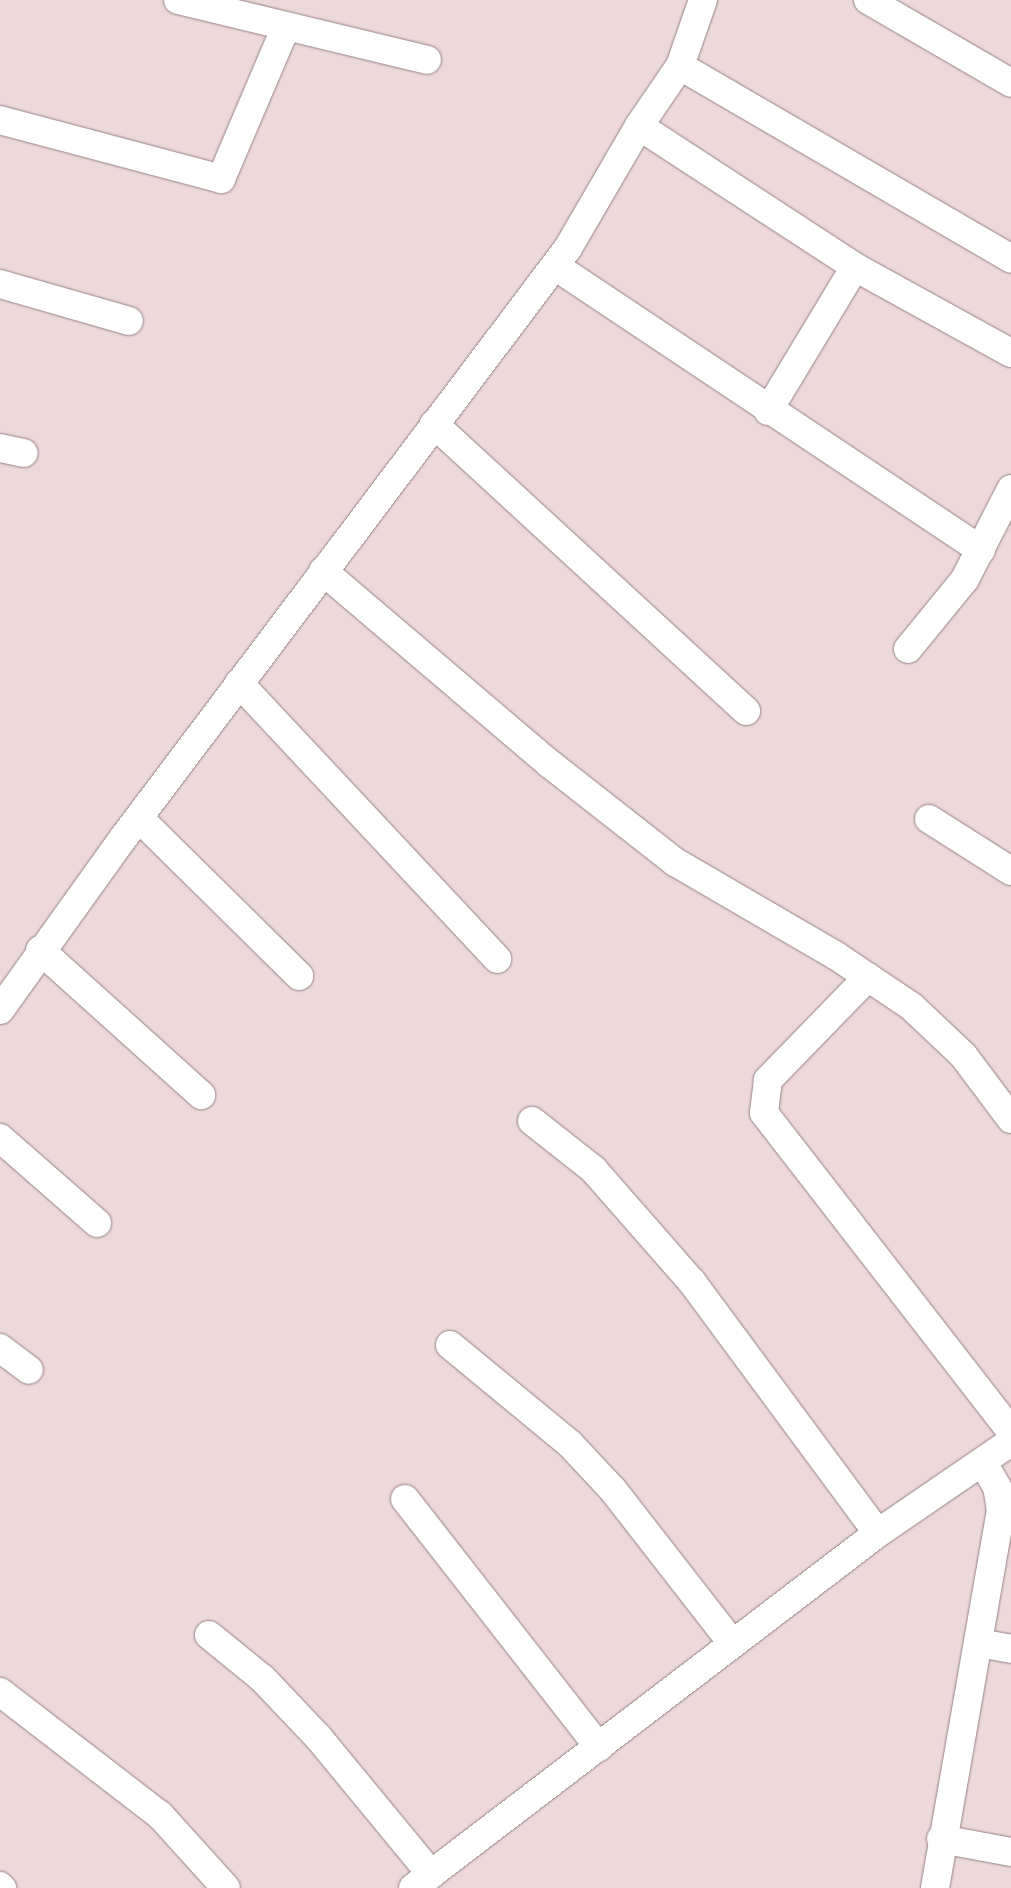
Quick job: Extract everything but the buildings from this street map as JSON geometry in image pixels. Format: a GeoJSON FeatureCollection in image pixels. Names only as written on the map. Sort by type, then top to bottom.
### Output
{"type":"FeatureCollection","features":[{"type":"Feature","properties":{"kind":"street"},"geometry":{"type":"LineString","coordinates":[[178,0],[285,29],[427,60]]}},
{"type":"Feature","properties":{"kind":"street"},"geometry":{"type":"LineString","coordinates":[[0,1010],[40,950],[239,683],[555,266],[639,126],[680,66],[704,0]]}},
{"type":"Feature","properties":{"kind":"street"},"geometry":{"type":"LineString","coordinates":[[868,0],[1011,83]]}},
{"type":"Feature","properties":{"kind":"street"},"geometry":{"type":"LineString","coordinates":[[0,120],[221,179],[285,29]]}},
{"type":"Feature","properties":{"kind":"street"},"geometry":{"type":"LineString","coordinates":[[680,66],[1011,259]]}},
{"type":"Feature","properties":{"kind":"street"},"geometry":{"type":"LineString","coordinates":[[639,126],[855,268],[1011,353]]}},
{"type":"Feature","properties":{"kind":"street"},"geometry":{"type":"LineString","coordinates":[[555,266],[768,411],[981,550]]}},
{"type":"Feature","properties":{"kind":"street"},"geometry":{"type":"LineString","coordinates":[[768,411],[855,268]]}},
{"type":"Feature","properties":{"kind":"street"},"geometry":{"type":"LineString","coordinates":[[0,284],[129,321]]}},
{"type":"Feature","properties":{"kind":"street"},"geometry":{"type":"LineString","coordinates":[[434,424],[746,711]]}},
{"type":"Feature","properties":{"kind":"street"},"geometry":{"type":"LineString","coordinates":[[908,649],[965,579],[1011,489]]}},
{"type":"Feature","properties":{"kind":"street"},"geometry":{"type":"LineString","coordinates":[[323,571],[550,764],[675,862],[868,977],[911,1006],[963,1055],[1011,1119]]}},
{"type":"Feature","properties":{"kind":"street"},"geometry":{"type":"LineString","coordinates":[[239,683],[497,959]]}},
{"type":"Feature","properties":{"kind":"street"},"geometry":{"type":"LineString","coordinates":[[139,818],[299,976]]}},
{"type":"Feature","properties":{"kind":"street"},"geometry":{"type":"LineString","coordinates":[[929,819],[1011,870]]}},
{"type":"Feature","properties":{"kind":"street"},"geometry":{"type":"LineString","coordinates":[[40,950],[201,1094]]}},
{"type":"Feature","properties":{"kind":"street"},"geometry":{"type":"LineString","coordinates":[[868,977],[768,1080],[764,1113],[1011,1432]]}},
{"type":"Feature","properties":{"kind":"street"},"geometry":{"type":"LineString","coordinates":[[532,1121],[593,1169],[692,1282],[878,1533]]}},
{"type":"Feature","properties":{"kind":"street"},"geometry":{"type":"LineString","coordinates":[[0,1138],[97,1223]]}},
{"type":"Feature","properties":{"kind":"street"},"geometry":{"type":"LineString","coordinates":[[450,1345],[570,1444],[613,1490],[732,1643]]}},
{"type":"Feature","properties":{"kind":"street"},"geometry":{"type":"LineString","coordinates":[[0,1348],[29,1370]]}},
{"type":"Feature","properties":{"kind":"street"},"geometry":{"type":"LineString","coordinates":[[209,1635],[263,1680],[318,1736],[422,1881],[878,1533],[983,1463],[1011,1442]]}},
{"type":"Feature","properties":{"kind":"street"},"geometry":{"type":"LineString","coordinates":[[932,1886],[1001,1511],[997,1487],[983,1463]]}},
{"type":"Feature","properties":{"kind":"street"},"geometry":{"type":"LineString","coordinates":[[405,1500],[599,1746]]}},
{"type":"Feature","properties":{"kind":"street"},"geometry":{"type":"LineString","coordinates":[[978,1643],[1011,1649]]}},
{"type":"Feature","properties":{"kind":"street"},"geometry":{"type":"LineString","coordinates":[[0,1692],[160,1815],[226,1888]]}},
{"type":"Feature","properties":{"kind":"street"},"geometry":{"type":"LineString","coordinates":[[941,1839],[1011,1852]]}}]}
